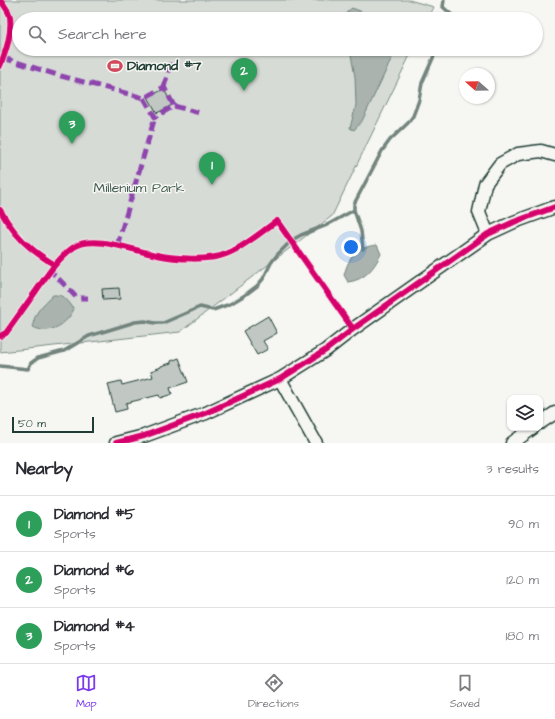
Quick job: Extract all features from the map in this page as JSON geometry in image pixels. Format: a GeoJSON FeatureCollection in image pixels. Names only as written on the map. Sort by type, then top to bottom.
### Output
{"type":"FeatureCollection","features":[{"type":"Feature","properties":{"kind":"street"},"geometry":{"type":"LineString","coordinates":[[488,234],[479,212],[485,184],[500,164],[518,154],[541,151],[555,155]]}},
{"type":"Feature","properties":{"kind":"street"},"geometry":{"type":"LineString","coordinates":[[116,443],[144,436],[206,412],[280,379],[326,350],[353,329],[488,234],[514,222],[555,207]]}},
{"type":"Feature","properties":{"kind":"street"},"geometry":{"type":"LineString","coordinates":[[280,379],[316,443]]}},
{"type":"Feature","properties":{"kind":"street"},"geometry":{"type":"LineString","coordinates":[[543,421],[555,413]]}},
{"type":"Feature","properties":{"kind":"street"},"geometry":{"type":"LineString","coordinates":[[512,443],[529,431]]}},
{"type":"Feature","properties":{"kind":"green space","name":"Millenium Park"},"geometry":{"type":"Polygon","coordinates":[[[0,0],[409,0],[434,7],[432,12],[12,12],[12,56],[410,56],[332,216],[180,332],[0,352],[0,0]]]}},
{"type":"Feature","properties":{"kind":"shaded area"},"geometry":{"type":"Polygon","coordinates":[[[352,8],[362,12],[347,12],[352,8]]]}},
{"type":"Feature","properties":{"kind":"shaded area"},"geometry":{"type":"Polygon","coordinates":[[[351,56],[392,56],[362,121],[354,130],[350,128],[356,105],[355,77],[351,56]]]}},
{"type":"Feature","properties":{"kind":"shaded area"},"geometry":{"type":"Polygon","coordinates":[[[377,245],[381,254],[372,268],[359,279],[348,282],[344,275],[348,263],[354,254],[364,248],[377,245]]]}},
{"type":"Feature","properties":{"kind":"shaded area"},"geometry":{"type":"Polygon","coordinates":[[[53,295],[63,297],[68,301],[74,309],[71,314],[62,324],[52,329],[46,330],[33,327],[33,322],[37,313],[53,295]]]}},
{"type":"Feature","properties":{"kind":"building"},"geometry":{"type":"Polygon","coordinates":[[[164,89],[172,105],[157,113],[148,97],[164,89]]]}},
{"type":"Feature","properties":{"kind":"building"},"geometry":{"type":"Polygon","coordinates":[[[119,288],[120,299],[103,300],[102,289],[119,288]]]}},
{"type":"Feature","properties":{"kind":"building"},"geometry":{"type":"Polygon","coordinates":[[[268,316],[277,333],[263,341],[268,349],[257,355],[243,331],[268,316]]]}},
{"type":"Feature","properties":{"kind":"building"},"geometry":{"type":"Polygon","coordinates":[[[179,358],[188,382],[170,388],[172,394],[160,398],[159,395],[126,403],[127,409],[115,412],[108,384],[121,381],[122,385],[153,377],[151,371],[179,358]]]}},
{"type":"Feature","properties":{"kind":"waterway"},"geometry":{"type":"LineString","coordinates":[[444,0],[443,7],[449,12]]}},
{"type":"Feature","properties":{"kind":"waterway"},"geometry":{"type":"LineString","coordinates":[[363,249],[361,231],[354,210],[354,204],[382,151],[390,140],[408,123],[413,116],[419,100],[422,83],[434,56]]}},
{"type":"Feature","properties":{"kind":"waterway"},"geometry":{"type":"LineString","coordinates":[[0,366],[28,369],[31,363],[38,358],[64,351],[89,336],[135,322],[145,321],[163,323],[200,307],[213,310],[230,304],[257,286],[263,279],[277,255],[292,240],[327,225],[354,210]]}},
{"type":"Feature","properties":{"kind":"marked path"},"geometry":{"type":"LineString","coordinates":[[3,58],[61,76],[144,98],[164,87],[174,106],[155,117],[144,98]]}},
{"type":"Feature","properties":{"kind":"marked path"},"geometry":{"type":"LineString","coordinates":[[164,87],[171,62]]}},
{"type":"Feature","properties":{"kind":"marked path"},"geometry":{"type":"LineString","coordinates":[[174,106],[200,113]]}},
{"type":"Feature","properties":{"kind":"marked path"},"geometry":{"type":"LineString","coordinates":[[117,246],[155,117]]}},
{"type":"Feature","properties":{"kind":"marked path"},"geometry":{"type":"LineString","coordinates":[[47,269],[55,275],[77,298],[88,298]]}},
{"type":"Feature","properties":{"kind":"cycle path"},"geometry":{"type":"LineString","coordinates":[[0,0],[10,17],[8,42],[0,66]]}},
{"type":"Feature","properties":{"kind":"cycle path"},"geometry":{"type":"LineString","coordinates":[[116,443],[144,436],[206,413],[280,379],[326,350],[353,329],[488,234],[514,222],[555,207]]}},
{"type":"Feature","properties":{"kind":"cycle path"},"geometry":{"type":"LineString","coordinates":[[0,210],[18,236],[37,253],[55,265]]}},
{"type":"Feature","properties":{"kind":"cycle path"},"geometry":{"type":"LineString","coordinates":[[0,336],[6,333],[58,262],[68,251],[82,243],[103,243],[173,258],[211,258],[226,254],[239,248],[277,221],[353,329]]}},
{"type":"Feature","properties":{"kind":"place","name":"Diamond #7"},"geometry":{"type":"Point","coordinates":[115,66]}},
{"type":"Feature","properties":{"kind":"place","name":"Diamond #6"},"geometry":{"type":"Point","coordinates":[244,91]}},
{"type":"Feature","properties":{"kind":"place","name":"Diamond #4"},"geometry":{"type":"Point","coordinates":[72,144]}},
{"type":"Feature","properties":{"kind":"place","name":"Diamond #5"},"geometry":{"type":"Point","coordinates":[212,185]}}]}
